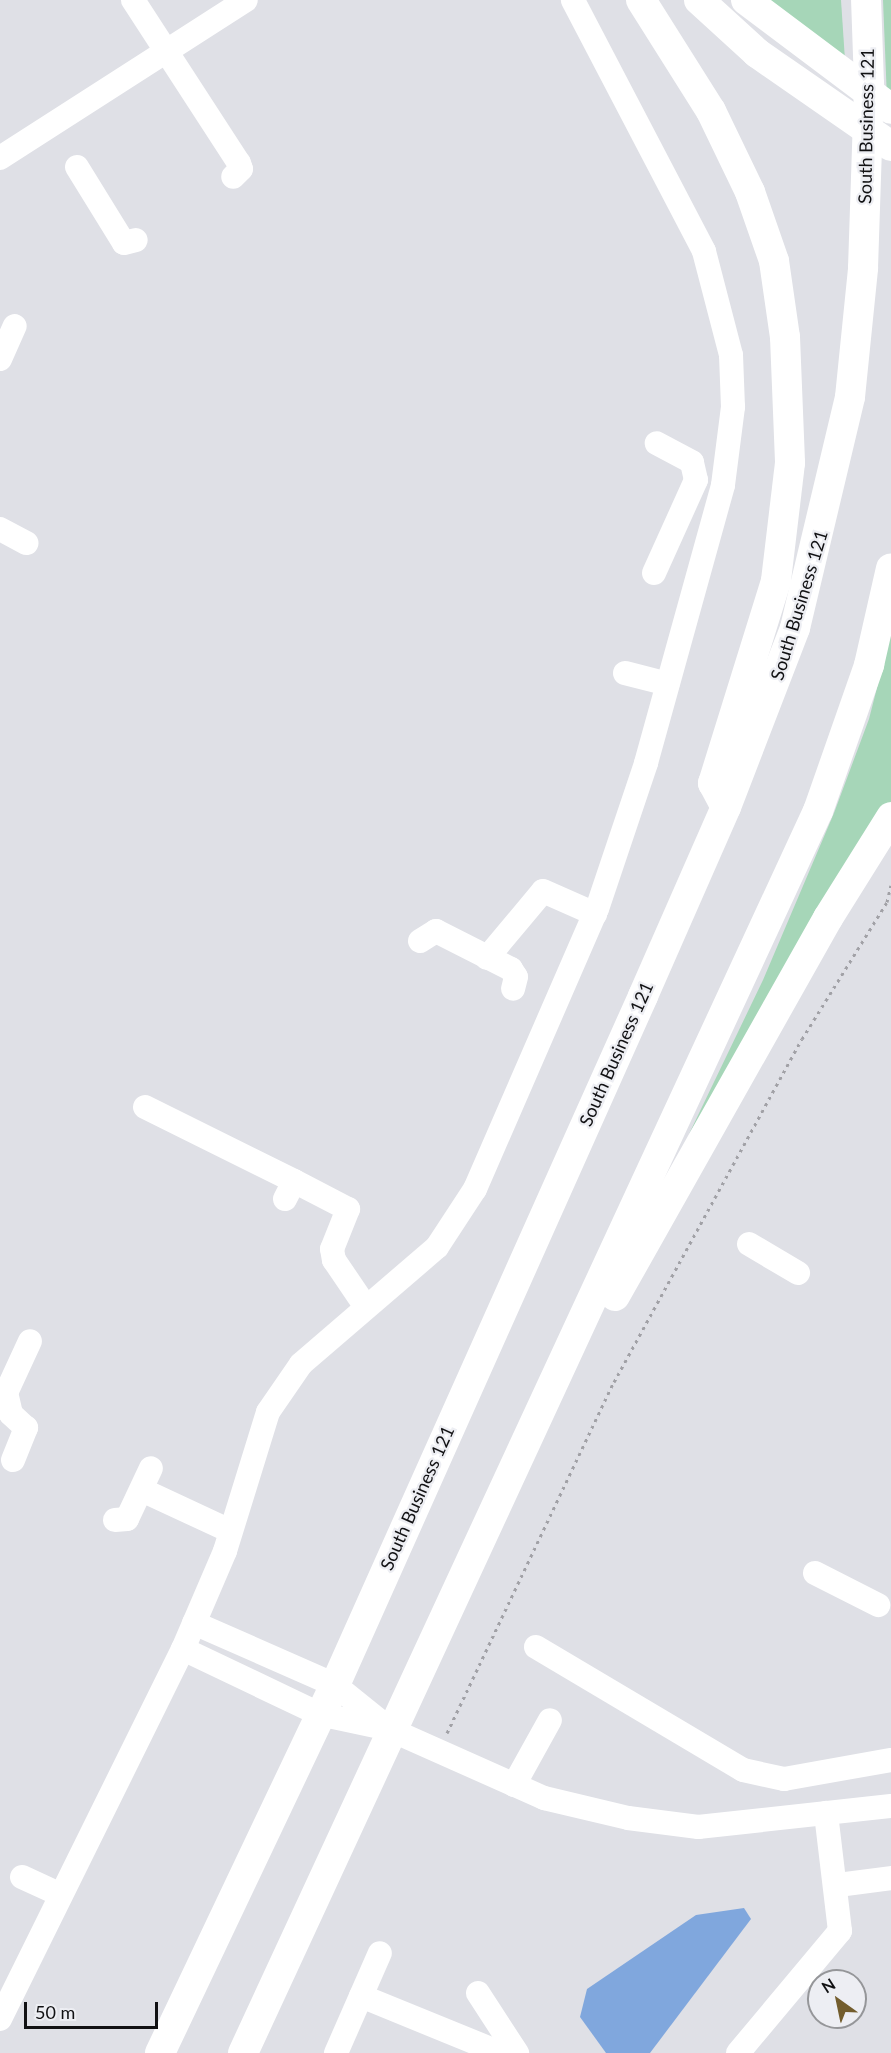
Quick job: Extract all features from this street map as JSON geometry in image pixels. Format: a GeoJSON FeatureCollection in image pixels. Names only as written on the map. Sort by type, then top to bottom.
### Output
{"type":"FeatureCollection","features":[{"type":"Feature","properties":{"kind":"main road"},"geometry":{"type":"LineString","coordinates":[[642,0],[711,111],[750,192],[774,261],[785,337],[790,463],[778,569],[713,783],[726,807]]}},
{"type":"Feature","properties":{"kind":"main road"},"geometry":{"type":"LineString","coordinates":[[699,0],[792,79],[891,146]]}},
{"type":"Feature","properties":{"kind":"main road"},"geometry":{"type":"LineString","coordinates":[[746,0],[807,51],[891,109]]}},
{"type":"Feature","properties":{"kind":"main road","name":"South Business 121"},"geometry":{"type":"LineString","coordinates":[[160,2053],[335,1684],[726,807],[795,628],[850,397],[863,268],[869,84],[866,0]]}},
{"type":"Feature","properties":{"kind":"main road"},"geometry":{"type":"LineString","coordinates":[[243,2053],[389,1729],[818,811],[869,665],[891,568]]}},
{"type":"Feature","properties":{"kind":"main road"},"geometry":{"type":"LineString","coordinates":[[503,1489],[518,1477],[828,918],[891,817]]}},
{"type":"Feature","properties":{"kind":"street"},"geometry":{"type":"LineString","coordinates":[[133,0],[238,163],[241,169],[233,177]]}},
{"type":"Feature","properties":{"kind":"street"},"geometry":{"type":"LineString","coordinates":[[0,159],[246,0]]}},
{"type":"Feature","properties":{"kind":"street"},"geometry":{"type":"LineString","coordinates":[[0,2019],[59,1893],[183,1649],[230,1531],[256,1439],[283,1387],[366,1307],[436,1247],[464,1211],[595,914],[668,684],[729,454],[731,355],[714,276],[692,224],[573,0]]}},
{"type":"Feature","properties":{"kind":"street"},"geometry":{"type":"LineString","coordinates":[[77,167],[124,243],[136,240]]}},
{"type":"Feature","properties":{"kind":"street"},"geometry":{"type":"LineString","coordinates":[[0,359],[15,326]]}},
{"type":"Feature","properties":{"kind":"street"},"geometry":{"type":"LineString","coordinates":[[654,573],[696,480],[692,462],[657,442]]}},
{"type":"Feature","properties":{"kind":"street"},"geometry":{"type":"LineString","coordinates":[[0,529],[26,543]]}},
{"type":"Feature","properties":{"kind":"street"},"geometry":{"type":"LineString","coordinates":[[626,674],[668,684]]}},
{"type":"Feature","properties":{"kind":"street"},"geometry":{"type":"LineString","coordinates":[[487,958],[543,891],[595,914]]}},
{"type":"Feature","properties":{"kind":"street"},"geometry":{"type":"LineString","coordinates":[[420,941],[436,931],[515,972],[513,988]]}},
{"type":"Feature","properties":{"kind":"street"},"geometry":{"type":"LineString","coordinates":[[145,1107],[290,1190],[348,1209],[332,1249],[334,1260],[366,1307]]}},
{"type":"Feature","properties":{"kind":"street"},"geometry":{"type":"LineString","coordinates":[[749,1244],[798,1273]]}},
{"type":"Feature","properties":{"kind":"street"},"geometry":{"type":"LineString","coordinates":[[13,1460],[26,1428],[11,1414],[6,1394],[30,1341]]}},
{"type":"Feature","properties":{"kind":"street"},"geometry":{"type":"LineString","coordinates":[[115,1520],[127,1519],[151,1468]]}},
{"type":"Feature","properties":{"kind":"street"},"geometry":{"type":"LineString","coordinates":[[142,1490],[230,1531]]}},
{"type":"Feature","properties":{"kind":"street"},"geometry":{"type":"LineString","coordinates":[[815,1573],[878,1605]]}},
{"type":"Feature","properties":{"kind":"street"},"geometry":{"type":"LineString","coordinates":[[194,1623],[335,1684],[389,1729]]}},
{"type":"Feature","properties":{"kind":"street"},"geometry":{"type":"LineString","coordinates":[[536,1647],[743,1770],[784,1779],[891,1760]]}},
{"type":"Feature","properties":{"kind":"street"},"geometry":{"type":"LineString","coordinates":[[183,1649],[319,1714],[389,1729],[514,1785],[586,1808],[698,1827],[891,1806]]}},
{"type":"Feature","properties":{"kind":"street"},"geometry":{"type":"LineString","coordinates":[[514,1785],[550,1720]]}},
{"type":"Feature","properties":{"kind":"street"},"geometry":{"type":"LineString","coordinates":[[738,2053],[840,1931],[838,1885],[826,1813]]}},
{"type":"Feature","properties":{"kind":"street"},"geometry":{"type":"LineString","coordinates":[[22,1877],[59,1893]]}},
{"type":"Feature","properties":{"kind":"street"},"geometry":{"type":"LineString","coordinates":[[838,1885],[891,1878]]}},
{"type":"Feature","properties":{"kind":"street"},"geometry":{"type":"LineString","coordinates":[[336,2053],[380,1953]]}},
{"type":"Feature","properties":{"kind":"street"},"geometry":{"type":"LineString","coordinates":[[478,1993],[517,2053]]}},
{"type":"Feature","properties":{"kind":"street"},"geometry":{"type":"LineString","coordinates":[[361,1996],[501,2053]]}},
{"type":"Feature","properties":{"kind":"path"},"geometry":{"type":"LineString","coordinates":[[438,1750],[614,1382],[802,1039],[886,902],[891,885]]}},
{"type":"Feature","properties":{"kind":"green space"},"geometry":{"type":"Polygon","coordinates":[[[750,0],[841,0],[846,75],[750,0]]]}},
{"type":"Feature","properties":{"kind":"green space"},"geometry":{"type":"Polygon","coordinates":[[[883,0],[891,0],[891,102],[887,99],[883,0]]]}},
{"type":"Feature","properties":{"kind":"green space"},"geometry":{"type":"Polygon","coordinates":[[[891,633],[891,808],[689,1134],[763,980],[834,813],[869,719],[891,633]]]}},
{"type":"Feature","properties":{"kind":"water"},"geometry":{"type":"Polygon","coordinates":[[[744,1908],[751,1919],[650,2053],[606,2053],[580,2017],[587,1989],[696,1915],[744,1908]]]}}]}
